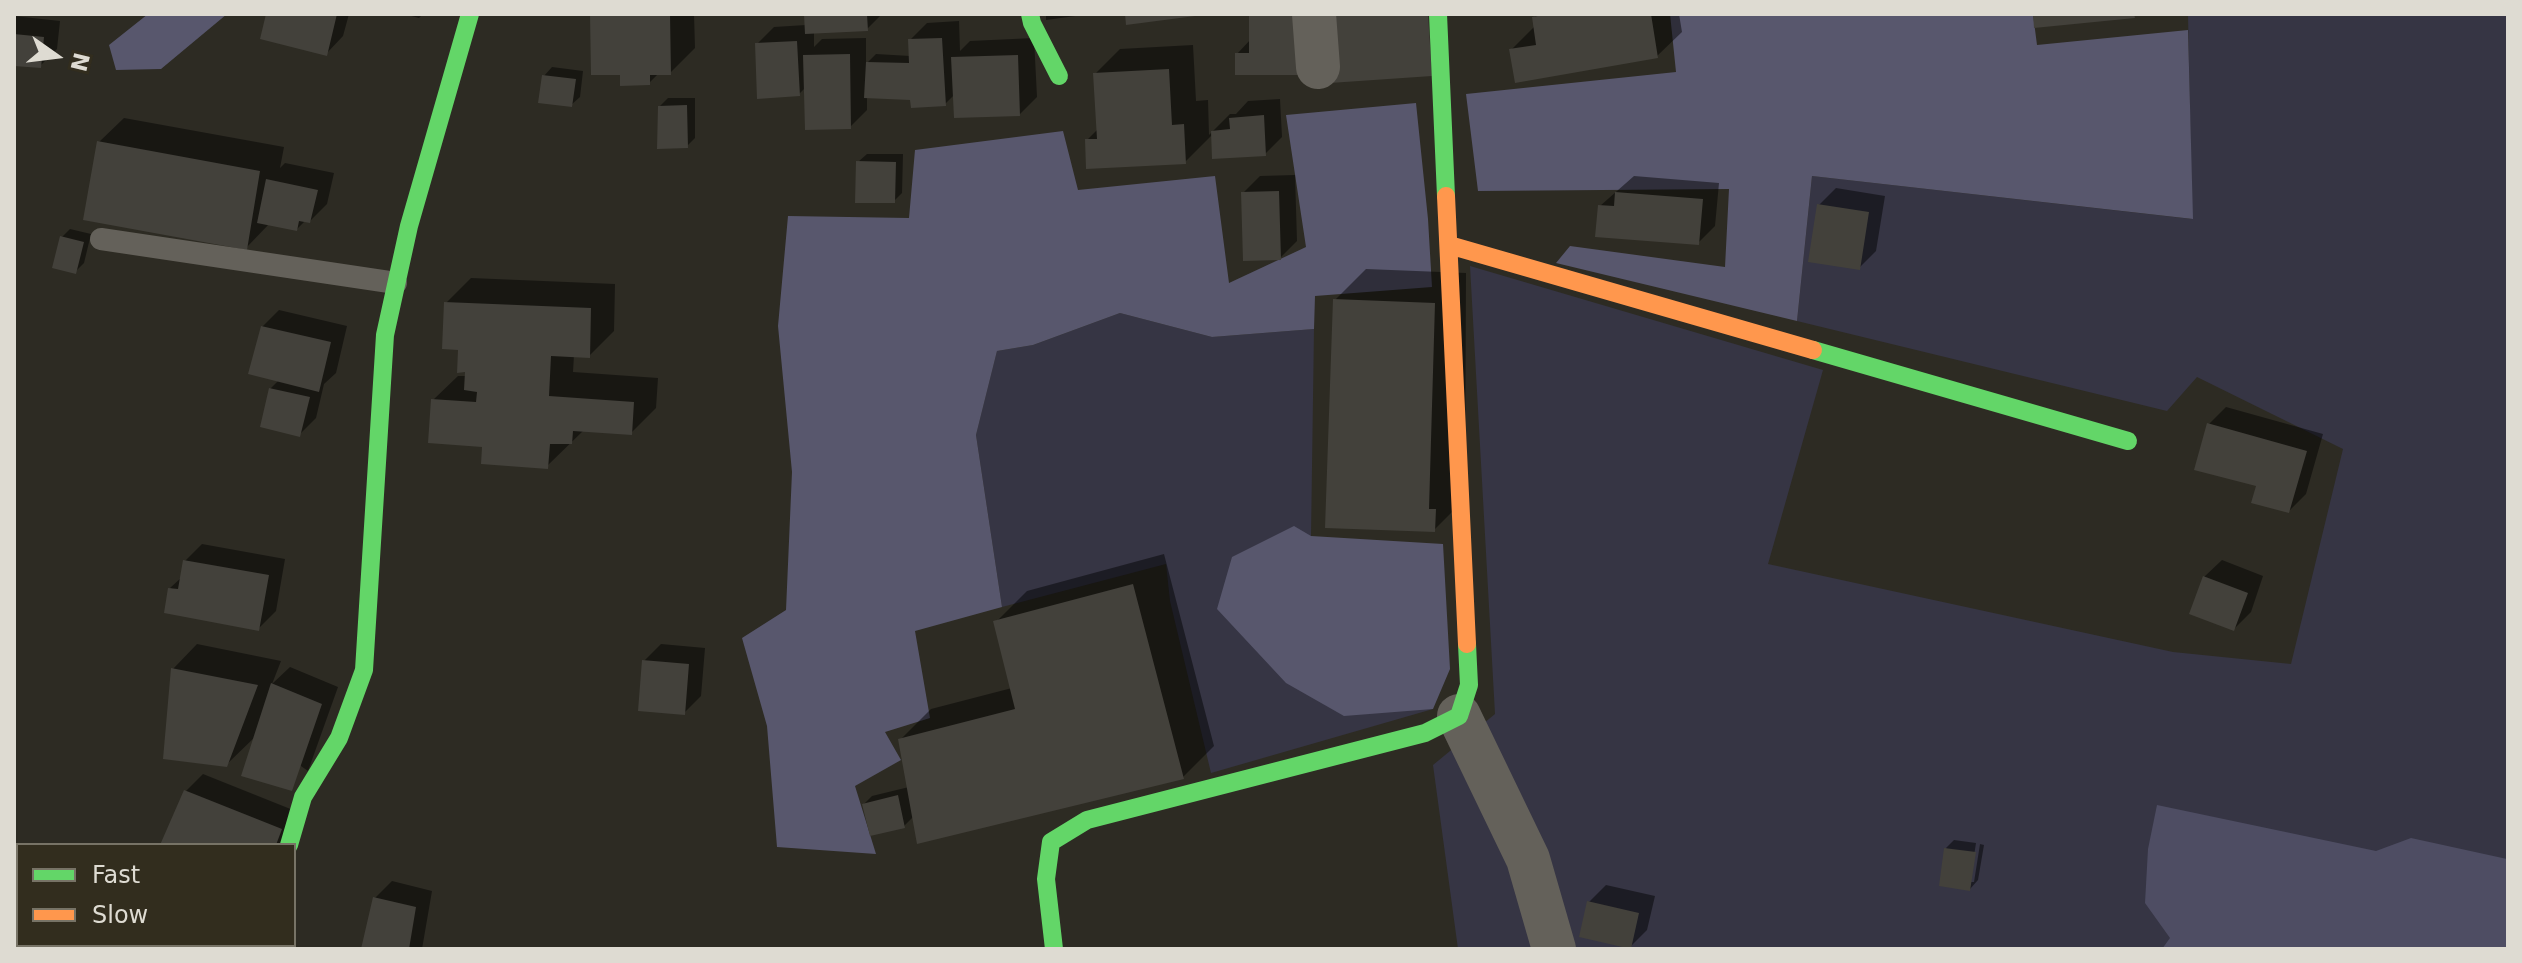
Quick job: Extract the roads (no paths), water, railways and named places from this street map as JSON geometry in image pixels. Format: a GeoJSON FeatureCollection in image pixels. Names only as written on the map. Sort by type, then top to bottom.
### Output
{"type":"FeatureCollection","features":[{"type":"Feature","properties":{"kind":"street"},"geometry":{"type":"LineString","coordinates":[[290,843],[303,797],[339,738],[364,670],[385,335],[409,226],[470,14]]}},
{"type":"Feature","properties":{"kind":"street"},"geometry":{"type":"LineString","coordinates":[[1030,14],[1059,76]]}},
{"type":"Feature","properties":{"kind":"street"},"geometry":{"type":"LineString","coordinates":[[1314,14],[1318,67]]}},
{"type":"Feature","properties":{"kind":"street"},"geometry":{"type":"LineString","coordinates":[[1438,14],[1469,685],[1459,716],[1528,859],[1554,949]]}},
{"type":"Feature","properties":{"kind":"street"},"geometry":{"type":"LineString","coordinates":[[1449,245],[2128,441]]}},
{"type":"Feature","properties":{"kind":"street"},"geometry":{"type":"LineString","coordinates":[[1054,949],[1046,879],[1051,842],[1087,820],[1425,733],[1459,716]]}},
{"type":"Feature","properties":{"kind":"lane"},"geometry":{"type":"LineString","coordinates":[[101,239],[396,283]]}}]}
